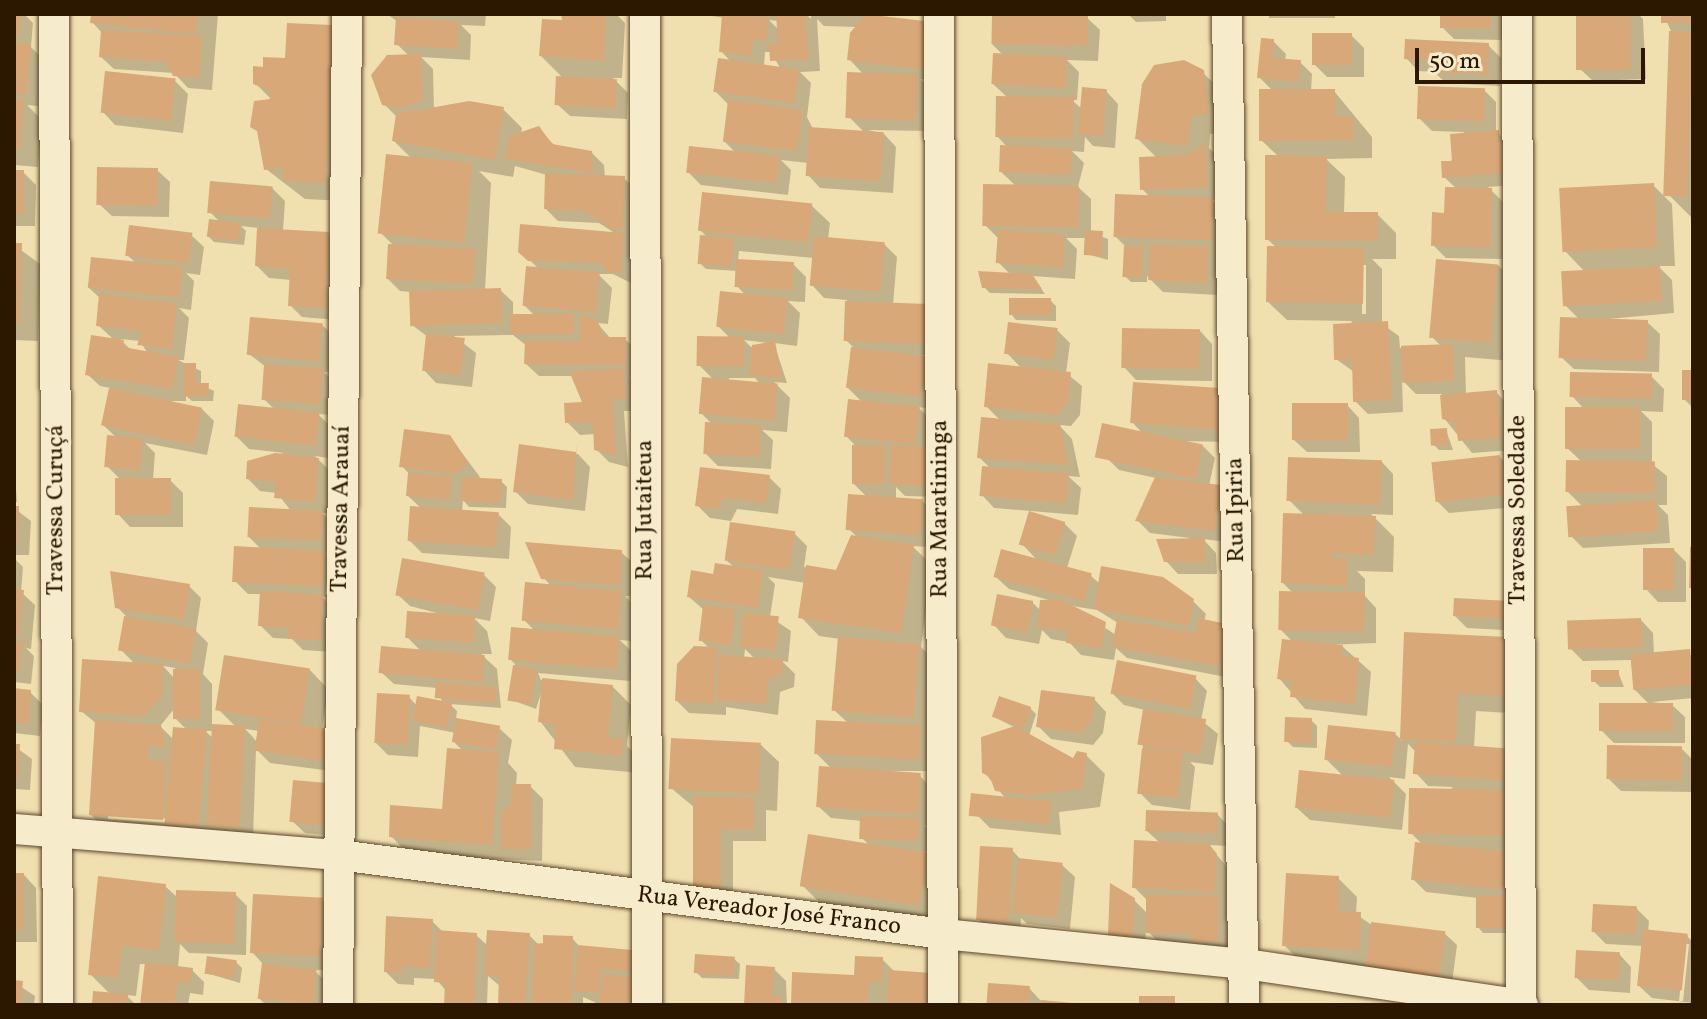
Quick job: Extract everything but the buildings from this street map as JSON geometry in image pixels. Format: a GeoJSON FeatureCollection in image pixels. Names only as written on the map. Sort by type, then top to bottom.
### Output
{"type":"FeatureCollection","features":[{"type":"Feature","properties":{"kind":"street","name":"Travessa Curuçá"},"geometry":{"type":"LineString","coordinates":[[54,14],[58,1005]]}},
{"type":"Feature","properties":{"kind":"street","name":"Travessa Arauaí"},"geometry":{"type":"LineString","coordinates":[[338,1005],[347,14]]}},
{"type":"Feature","properties":{"kind":"street","name":"Rua Jutaiteua"},"geometry":{"type":"LineString","coordinates":[[645,14],[647,1005]]}},
{"type":"Feature","properties":{"kind":"street","name":"Rua Maratininga"},"geometry":{"type":"LineString","coordinates":[[939,14],[943,1005]]}},
{"type":"Feature","properties":{"kind":"street","name":"Rua Ipiria"},"geometry":{"type":"LineString","coordinates":[[1227,14],[1246,964],[1244,1005]]}},
{"type":"Feature","properties":{"kind":"street","name":"Travessa Soledade"},"geometry":{"type":"LineString","coordinates":[[1517,14],[1522,1005]]}},
{"type":"Feature","properties":{"kind":"street","name":"Rua Vereador José Franco"},"geometry":{"type":"LineString","coordinates":[[14,829],[339,855],[943,934],[1246,964],[1522,1005]]}}]}
